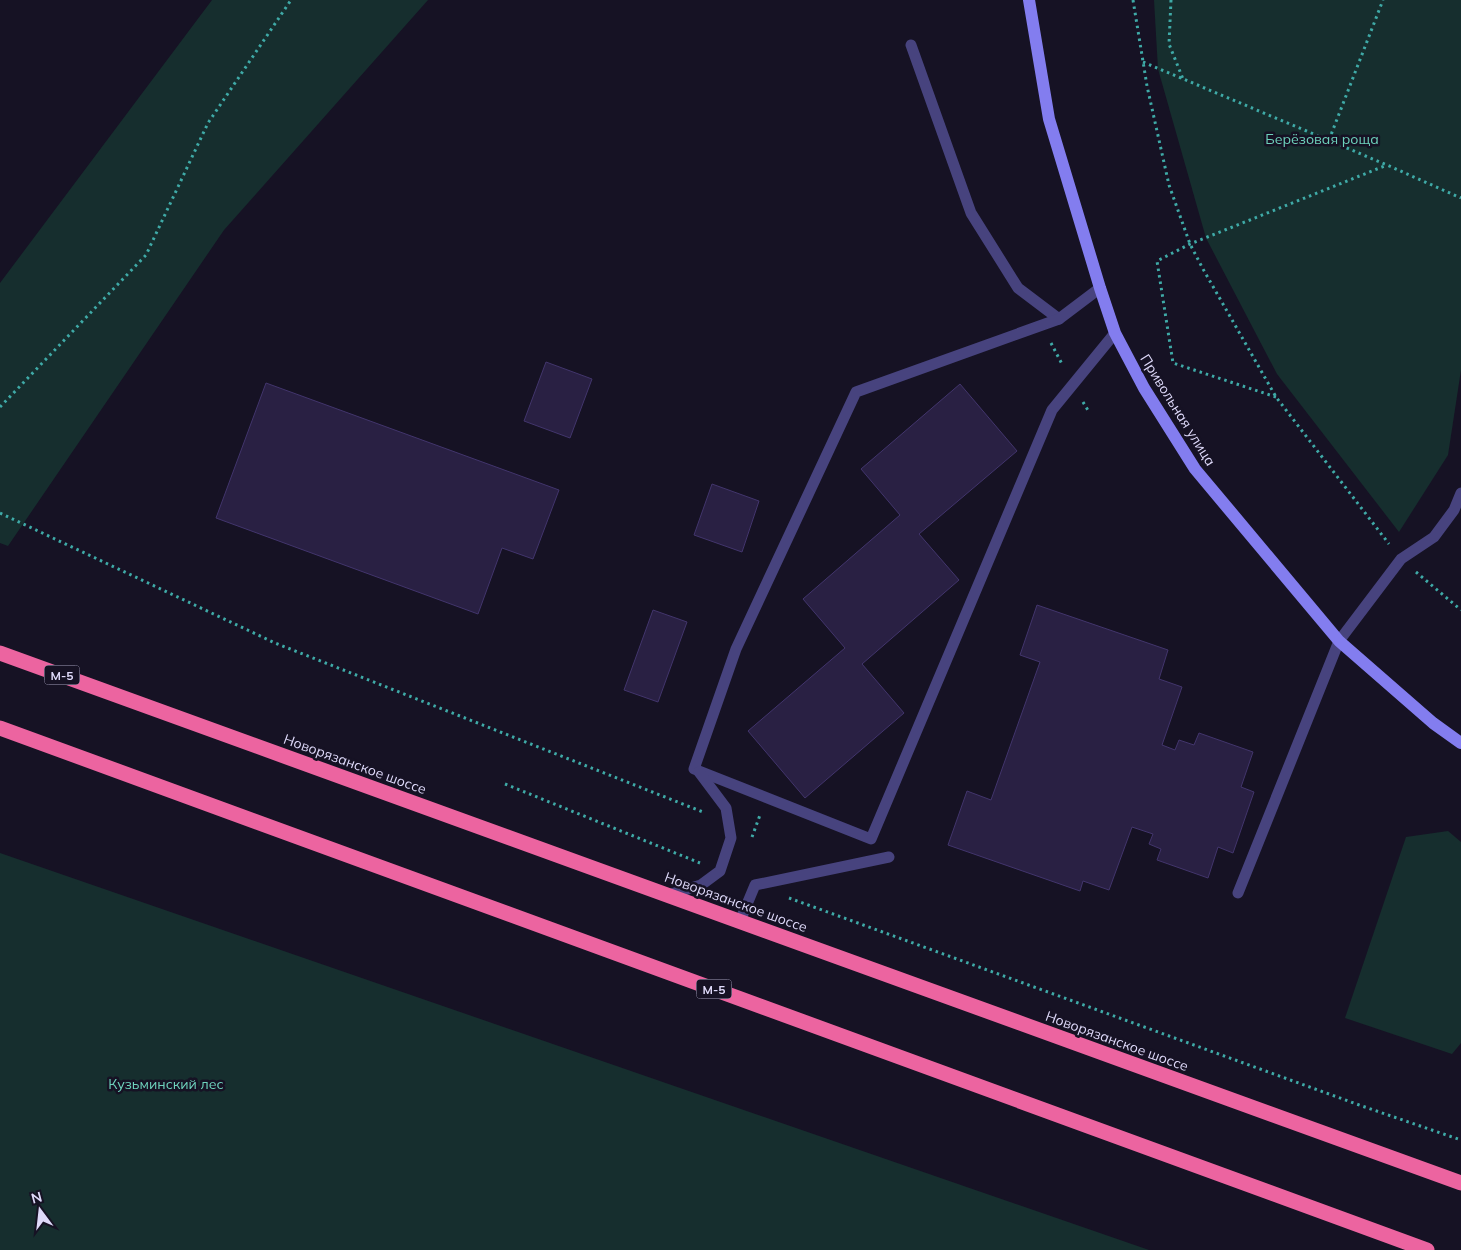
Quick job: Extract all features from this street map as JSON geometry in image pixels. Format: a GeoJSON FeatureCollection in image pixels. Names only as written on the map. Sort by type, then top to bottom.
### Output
{"type":"FeatureCollection","features":[{"type":"Feature","properties":{"kind":"highway","name":"Новорязанское шоссе"},"geometry":{"type":"LineString","coordinates":[[0,653],[1461,1182]]}},
{"type":"Feature","properties":{"kind":"highway","name":"М-5"},"geometry":{"type":"LineString","coordinates":[[0,728],[1428,1250]]}},
{"type":"Feature","properties":{"kind":"main road","name":"Привольная улица"},"geometry":{"type":"LineString","coordinates":[[1030,0],[1050,119],[1115,333],[1144,388],[1195,469],[1339,641],[1433,723],[1461,743]]}},
{"type":"Feature","properties":{"kind":"lane"},"geometry":{"type":"LineString","coordinates":[[911,45],[971,214],[1018,288],[1059,319]]}},
{"type":"Feature","properties":{"kind":"lane"},"geometry":{"type":"LineString","coordinates":[[668,895],[701,885],[720,870],[731,838],[726,808],[698,771],[694,769],[736,649],[856,392],[1059,319],[1100,288]]}},
{"type":"Feature","properties":{"kind":"lane"},"geometry":{"type":"LineString","coordinates":[[698,771],[871,838],[1052,410],[1115,333]]}},
{"type":"Feature","properties":{"kind":"lane"},"geometry":{"type":"LineString","coordinates":[[1238,893],[1339,641],[1401,559],[1434,537],[1454,510],[1461,493]]}},
{"type":"Feature","properties":{"kind":"lane"},"geometry":{"type":"LineString","coordinates":[[740,921],[755,885],[889,857]]}},
{"type":"Feature","properties":{"kind":"path"},"geometry":{"type":"LineString","coordinates":[[0,407],[146,255],[208,123],[291,0]]}},
{"type":"Feature","properties":{"kind":"path"},"geometry":{"type":"LineString","coordinates":[[1134,0],[1147,86],[1169,185],[1190,244],[1203,269],[1276,397],[1401,559],[1461,610]]}},
{"type":"Feature","properties":{"kind":"path"},"geometry":{"type":"LineString","coordinates":[[1172,0],[1169,44],[1183,79]]}},
{"type":"Feature","properties":{"kind":"path"},"geometry":{"type":"LineString","coordinates":[[1329,140],[1383,0]]}},
{"type":"Feature","properties":{"kind":"path"},"geometry":{"type":"LineString","coordinates":[[1143,62],[1388,165],[1461,198]]}},
{"type":"Feature","properties":{"kind":"path"},"geometry":{"type":"LineString","coordinates":[[1276,397],[1173,363],[1156,261],[1190,244],[1388,165]]}},
{"type":"Feature","properties":{"kind":"path"},"geometry":{"type":"LineString","coordinates":[[0,513],[275,643],[728,821]]}},
{"type":"Feature","properties":{"kind":"path"},"geometry":{"type":"LineString","coordinates":[[505,784],[720,870]]}},
{"type":"Feature","properties":{"kind":"path"},"geometry":{"type":"LineString","coordinates":[[755,885],[833,915],[1461,1140]]}},
{"type":"Feature","properties":{"kind":"green space"},"geometry":{"type":"Polygon","coordinates":[[[212,0],[428,0],[224,230],[8,546],[0,543],[0,283],[212,0]]]}},
{"type":"Feature","properties":{"kind":"green space","name":"Берёзовая роща"},"geometry":{"type":"Polygon","coordinates":[[[1154,0],[1461,0],[1461,370],[1448,455],[1399,532],[1277,374],[1206,238],[1158,69],[1154,0]]]}},
{"type":"Feature","properties":{"kind":"green space"},"geometry":{"type":"Polygon","coordinates":[[[1448,831],[1461,842],[1461,1043],[1452,1054],[1345,1018],[1406,837],[1448,831]]]}},
{"type":"Feature","properties":{"kind":"green space","name":"Кузьминский лес"},"geometry":{"type":"Polygon","coordinates":[[[0,853],[1149,1250],[0,1250],[0,853]]]}},
{"type":"Feature","properties":{"kind":"building"},"geometry":{"type":"Polygon","coordinates":[[[546,362],[592,379],[570,438],[524,421],[546,362]]]}},
{"type":"Feature","properties":{"kind":"building"},"geometry":{"type":"Polygon","coordinates":[[[266,383],[559,490],[533,559],[502,548],[478,614],[216,518],[266,383]]]}},
{"type":"Feature","properties":{"kind":"building"},"geometry":{"type":"Polygon","coordinates":[[[960,384],[1017,451],[919,534],[959,580],[862,664],[904,713],[805,798],[748,731],[845,648],[803,599],[900,515],[861,469],[960,384]]]}},
{"type":"Feature","properties":{"kind":"building"},"geometry":{"type":"Polygon","coordinates":[[[712,484],[759,501],[742,552],[694,535],[712,484]]]}},
{"type":"Feature","properties":{"kind":"building"},"geometry":{"type":"Polygon","coordinates":[[[1037,605],[1168,650],[1159,679],[1182,687],[1162,745],[1175,750],[1179,740],[1194,745],[1199,733],[1253,752],[1241,787],[1254,792],[1233,853],[1218,847],[1208,878],[1157,860],[1161,849],[1149,844],[1153,834],[1132,827],[1109,890],[1083,881],[1080,891],[948,845],[967,791],[991,800],[1040,662],[1020,655],[1037,605]]]}},
{"type":"Feature","properties":{"kind":"building"},"geometry":{"type":"Polygon","coordinates":[[[653,610],[687,622],[658,702],[624,690],[653,610]]]}}]}
